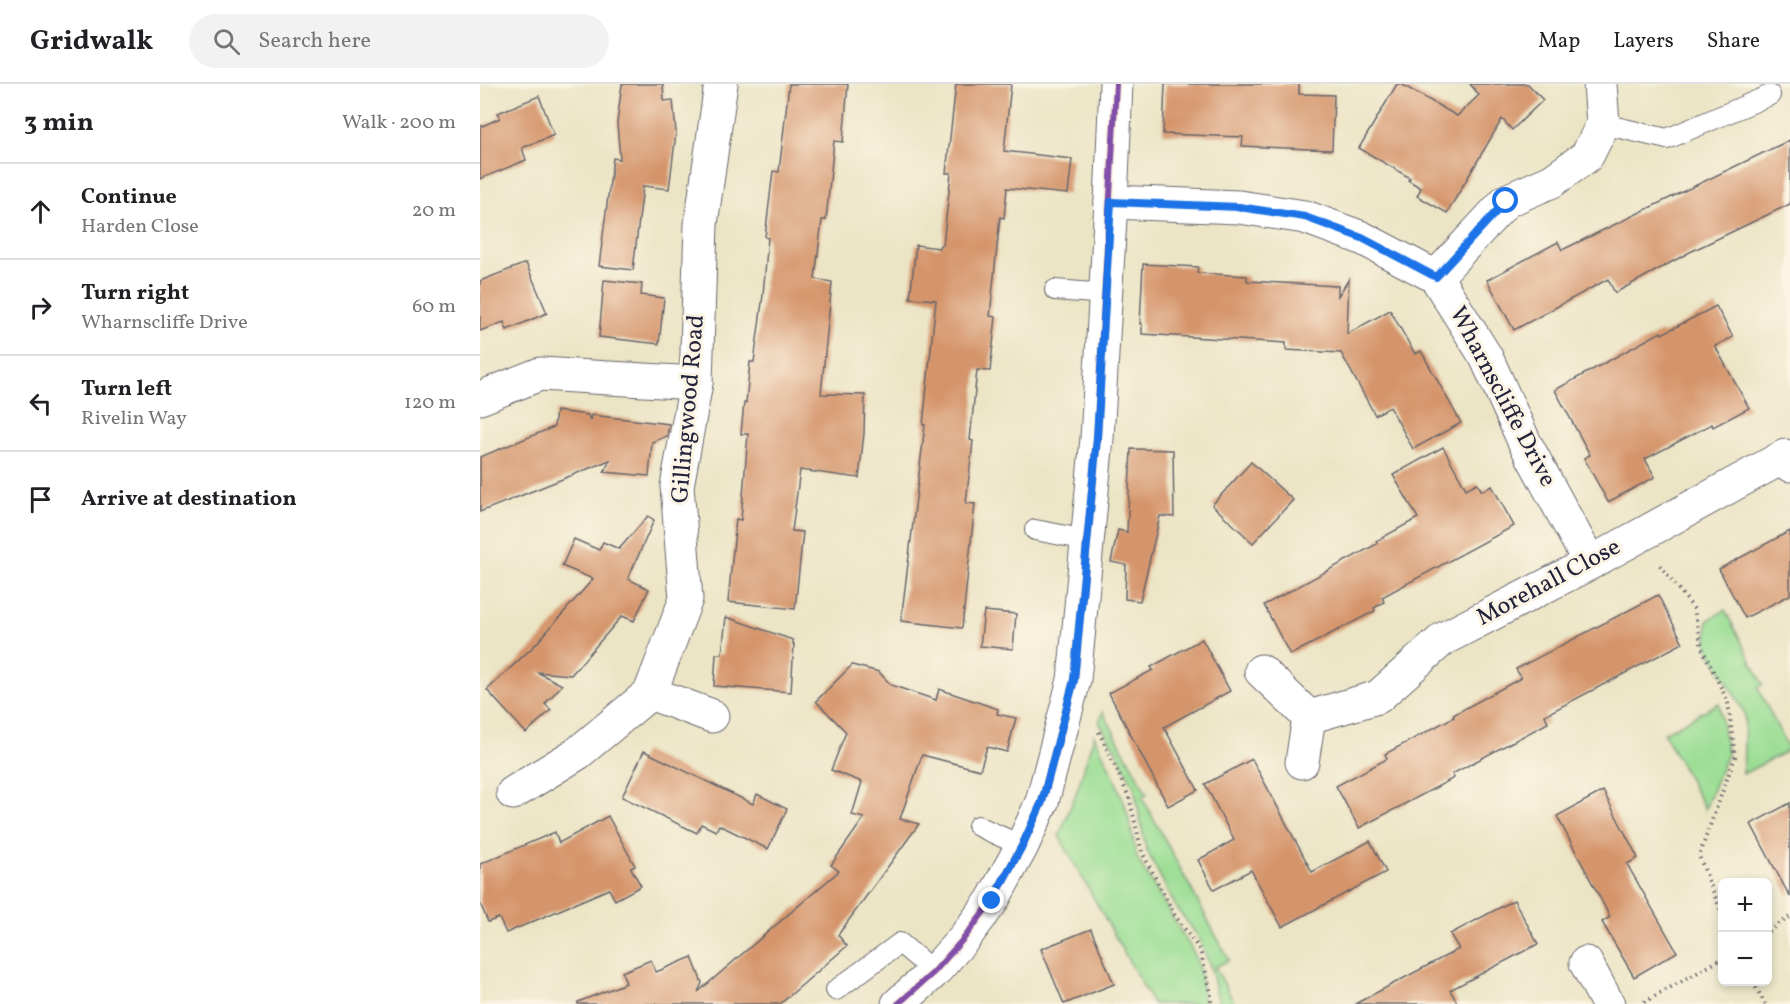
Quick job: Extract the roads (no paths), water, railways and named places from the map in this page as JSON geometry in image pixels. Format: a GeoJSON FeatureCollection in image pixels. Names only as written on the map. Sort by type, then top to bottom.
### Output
{"type":"FeatureCollection","features":[{"type":"Feature","properties":{"kind":"street","name":"Gillingwood Road"},"geometry":{"type":"LineString","coordinates":[[513,793],[578,753],[650,693],[686,599],[677,486],[696,383],[701,224],[721,84]]}},
{"type":"Feature","properties":{"kind":"street"},"geometry":{"type":"LineString","coordinates":[[898,1004],[934,972],[965,937],[992,901],[1022,846],[1042,802],[1074,680],[1097,438],[1116,84]]}},
{"type":"Feature","properties":{"kind":"street"},"geometry":{"type":"LineString","coordinates":[[1111,202],[1239,207],[1305,217],[1362,238],[1436,277],[1506,201],[1552,181],[1587,156],[1604,123],[1600,84]]}},
{"type":"Feature","properties":{"kind":"street","name":"Wharnscliffe Drive"},"geometry":{"type":"LineString","coordinates":[[1436,277],[1486,357],[1524,441],[1590,563]]}},
{"type":"Feature","properties":{"kind":"street"},"geometry":{"type":"LineString","coordinates":[[480,398],[540,374],[696,383]]}},
{"type":"Feature","properties":{"kind":"street","name":"Morehall Close"},"geometry":{"type":"LineString","coordinates":[[1309,717],[1378,697],[1443,639],[1590,563],[1785,456],[1790,465]]}},
{"type":"Feature","properties":{"kind":"street"},"geometry":{"type":"LineString","coordinates":[[1261,671],[1309,717],[1302,762]]}},
{"type":"Feature","properties":{"kind":"street"},"geometry":{"type":"LineString","coordinates":[[650,693],[712,716]]}},
{"type":"Feature","properties":{"kind":"street"},"geometry":{"type":"LineString","coordinates":[[1586,963],[1608,1004]]}},
{"type":"Feature","properties":{"kind":"lane"},"geometry":{"type":"LineString","coordinates":[[1604,123],[1667,139],[1770,95]]}},
{"type":"Feature","properties":{"kind":"lane"},"geometry":{"type":"LineString","coordinates":[[1055,290],[1106,294]]}},
{"type":"Feature","properties":{"kind":"lane"},"geometry":{"type":"LineString","coordinates":[[1035,530],[1087,540]]}},
{"type":"Feature","properties":{"kind":"lane"},"geometry":{"type":"LineString","coordinates":[[978,826],[1022,846]]}},
{"type":"Feature","properties":{"kind":"lane"},"geometry":{"type":"LineString","coordinates":[[836,990],[900,943],[934,972]]}}]}
